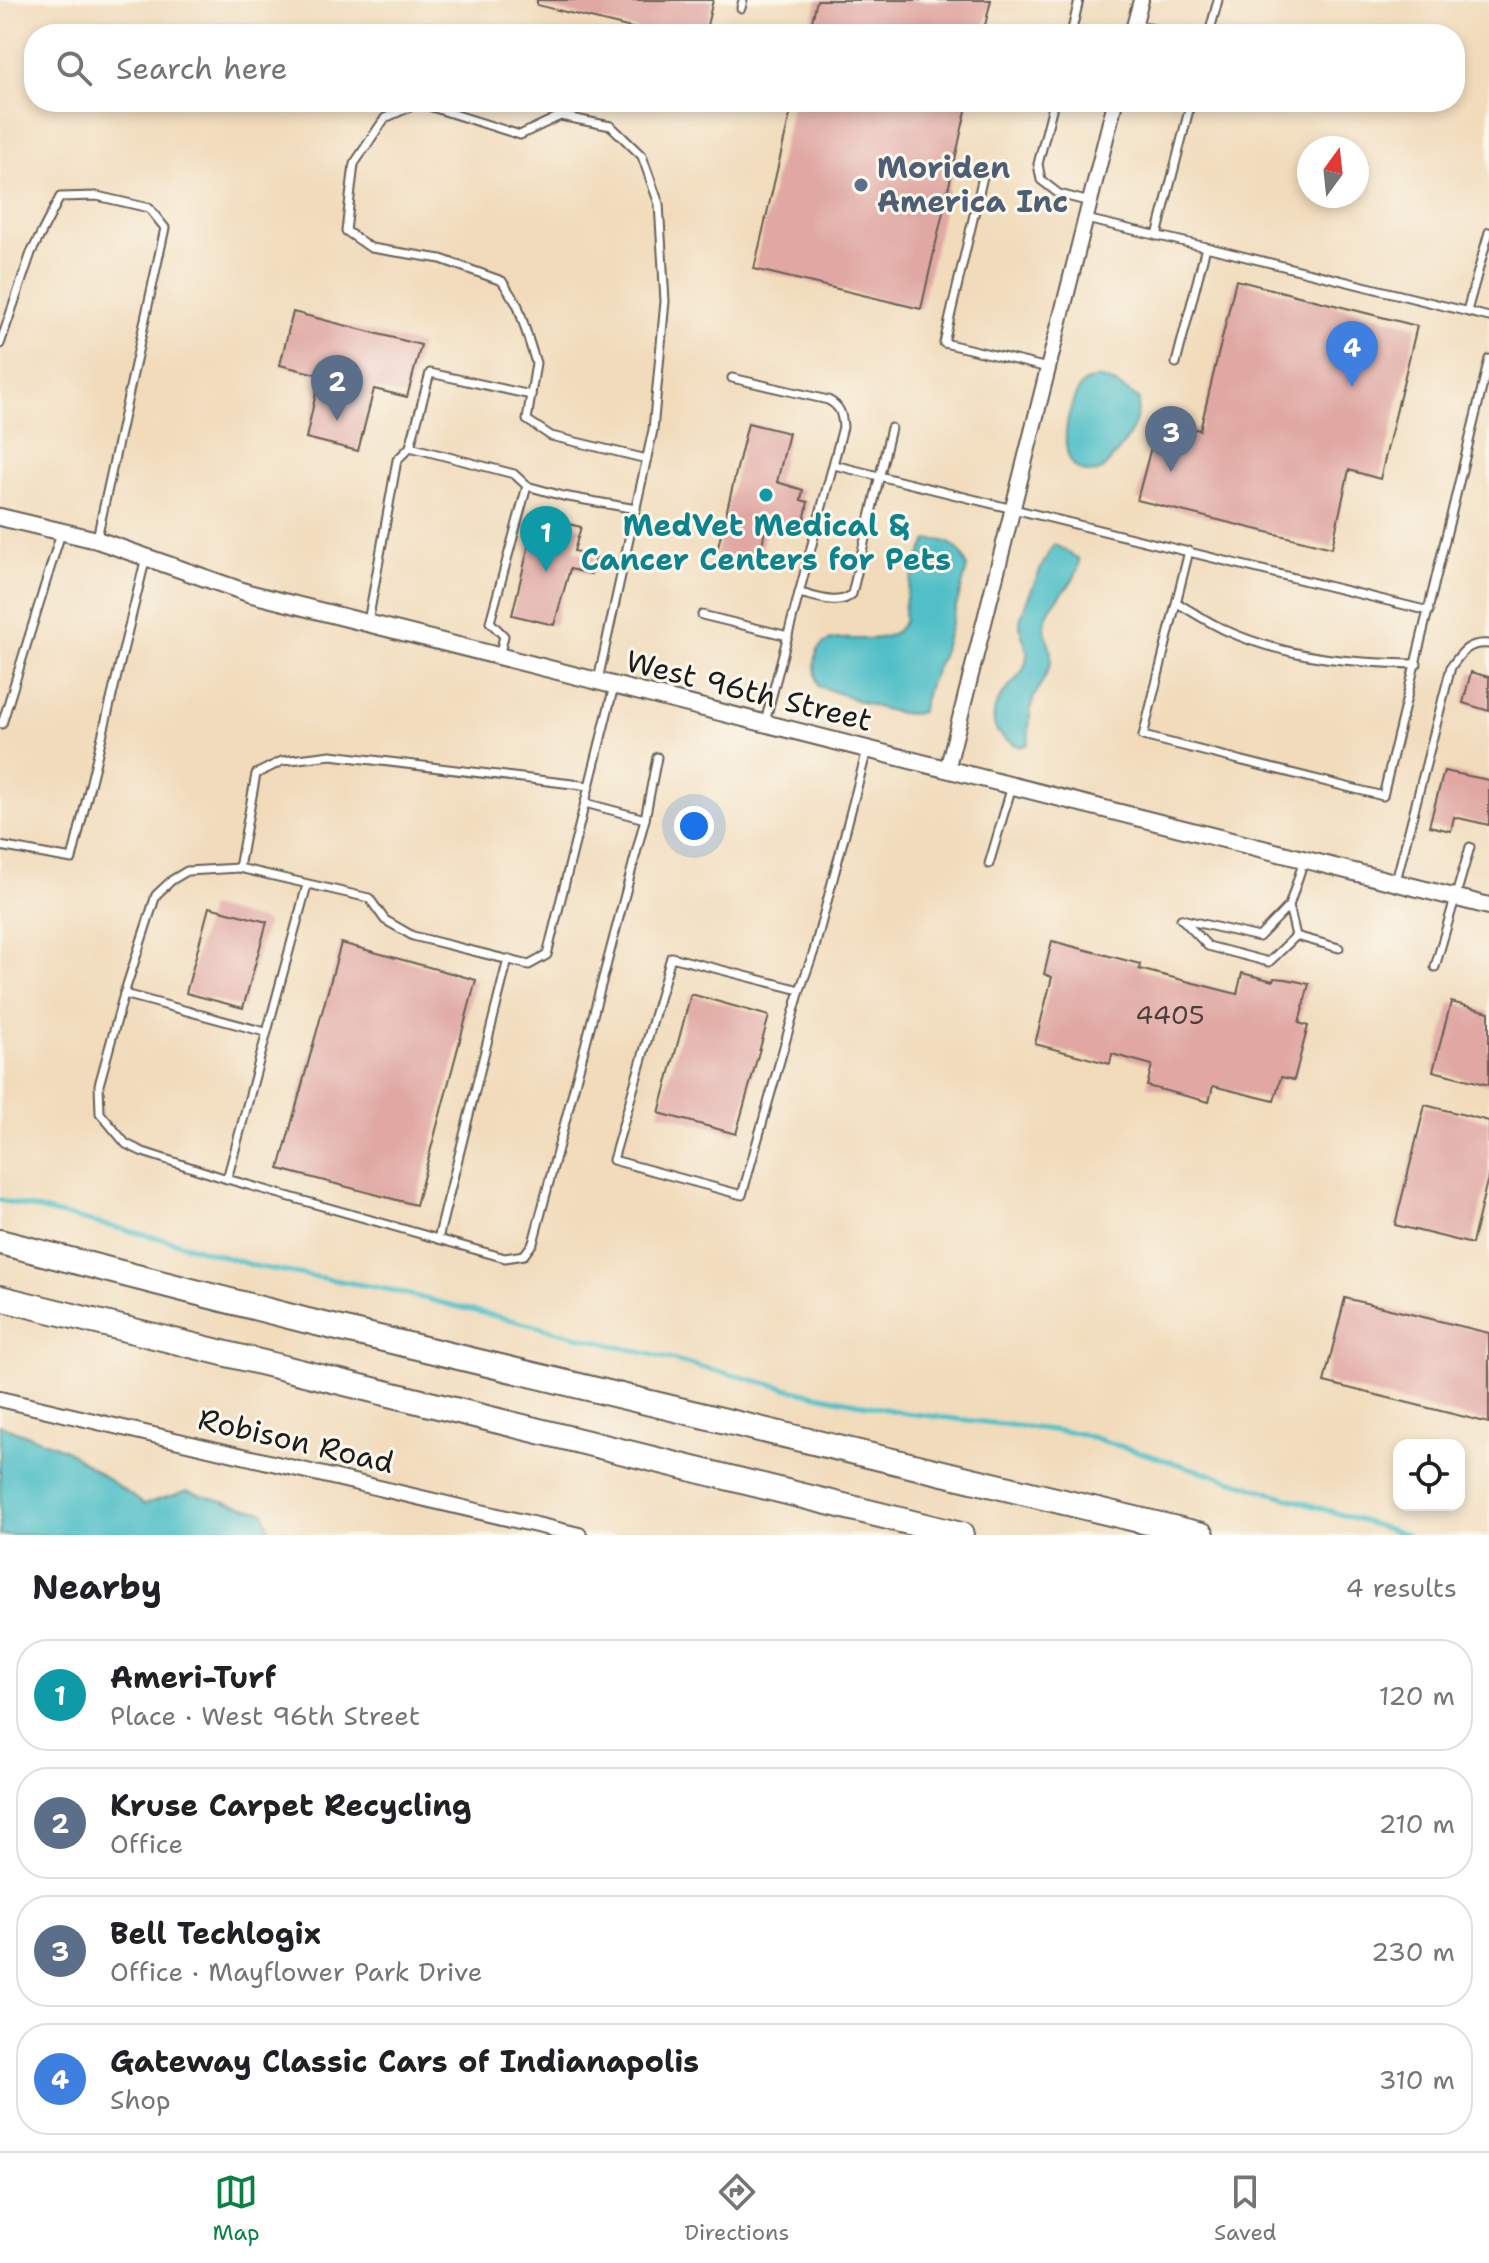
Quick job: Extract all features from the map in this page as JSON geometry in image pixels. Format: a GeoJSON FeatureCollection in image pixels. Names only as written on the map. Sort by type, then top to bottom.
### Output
{"type":"FeatureCollection","features":[{"type":"Feature","properties":{"kind":"highway"},"geometry":{"type":"LineString","coordinates":[[0,1242],[308,1321],[1202,1535]]}},
{"type":"Feature","properties":{"kind":"highway"},"geometry":{"type":"LineString","coordinates":[[0,1298],[961,1535]]}},
{"type":"Feature","properties":{"kind":"street"},"geometry":{"type":"LineString","coordinates":[[1135,24],[1141,0]]}},
{"type":"Feature","properties":{"kind":"street"},"geometry":{"type":"LineString","coordinates":[[947,770],[1112,112]]}},
{"type":"Feature","properties":{"kind":"street","name":"West 96th Street"},"geometry":{"type":"LineString","coordinates":[[0,517],[97,540],[221,585],[368,624],[1489,906]]}},
{"type":"Feature","properties":{"kind":"street","name":"Robison Road"},"geometry":{"type":"LineString","coordinates":[[0,1399],[551,1532],[579,1535]]}},
{"type":"Feature","properties":{"kind":"lane"},"geometry":{"type":"LineString","coordinates":[[1073,24],[1079,0]]}},
{"type":"Feature","properties":{"kind":"lane"},"geometry":{"type":"LineString","coordinates":[[1212,24],[1218,0]]}},
{"type":"Feature","properties":{"kind":"lane"},"geometry":{"type":"LineString","coordinates":[[399,112],[385,118],[354,164],[346,231],[371,248],[441,259],[502,281],[518,306],[536,363],[527,420],[551,436],[647,459]]}},
{"type":"Feature","properties":{"kind":"lane"},"geometry":{"type":"LineString","coordinates":[[447,112],[520,135],[560,116],[611,126],[642,156],[659,204],[665,301],[653,430],[636,509],[589,786],[547,955],[529,965],[413,936],[385,920],[369,898],[239,868],[187,871],[156,895],[99,1085],[100,1113],[126,1144],[143,1152],[505,1258],[524,1255],[533,1243],[645,819],[657,757]]}},
{"type":"Feature","properties":{"kind":"lane"},"geometry":{"type":"LineString","coordinates":[[1051,112],[1038,164],[1041,180],[1059,194],[1090,202]]}},
{"type":"Feature","properties":{"kind":"lane"},"geometry":{"type":"LineString","coordinates":[[1157,236],[1188,112]]}},
{"type":"Feature","properties":{"kind":"lane"},"geometry":{"type":"LineString","coordinates":[[984,172],[944,343],[1048,368]]}},
{"type":"Feature","properties":{"kind":"lane"},"geometry":{"type":"LineString","coordinates":[[0,344],[31,253],[60,197],[97,196],[149,208],[165,228],[97,540]]}},
{"type":"Feature","properties":{"kind":"lane"},"geometry":{"type":"LineString","coordinates":[[1086,219],[1489,317]]}},
{"type":"Feature","properties":{"kind":"lane"},"geometry":{"type":"LineString","coordinates":[[1467,311],[1489,232]]}},
{"type":"Feature","properties":{"kind":"lane"},"geometry":{"type":"LineString","coordinates":[[1176,363],[1206,247]]}},
{"type":"Feature","properties":{"kind":"lane"},"geometry":{"type":"LineString","coordinates":[[1189,551],[1143,736],[1383,796],[1489,359]]}},
{"type":"Feature","properties":{"kind":"lane"},"geometry":{"type":"LineString","coordinates":[[368,624],[397,460],[410,447],[430,373],[531,395]]}},
{"type":"Feature","properties":{"kind":"lane"},"geometry":{"type":"LineString","coordinates":[[732,378],[835,404],[842,413],[843,427],[834,465],[764,724]]}},
{"type":"Feature","properties":{"kind":"lane"},"geometry":{"type":"LineString","coordinates":[[799,593],[839,601],[852,594],[891,428]]}},
{"type":"Feature","properties":{"kind":"lane"},"geometry":{"type":"LineString","coordinates":[[410,447],[514,474],[527,486],[563,496],[636,509]]}},
{"type":"Feature","properties":{"kind":"lane"},"geometry":{"type":"LineString","coordinates":[[834,465],[1429,611]]}},
{"type":"Feature","properties":{"kind":"lane"},"geometry":{"type":"LineString","coordinates":[[499,657],[504,636],[490,622],[527,486]]}},
{"type":"Feature","properties":{"kind":"lane"},"geometry":{"type":"LineString","coordinates":[[2,724],[61,531]]}},
{"type":"Feature","properties":{"kind":"lane"},"geometry":{"type":"LineString","coordinates":[[0,846],[72,859],[146,557]]}},
{"type":"Feature","properties":{"kind":"lane"},"geometry":{"type":"LineString","coordinates":[[1177,603],[1225,630],[1272,648],[1318,658],[1417,664]]}},
{"type":"Feature","properties":{"kind":"lane"},"geometry":{"type":"LineString","coordinates":[[702,615],[788,636]]}},
{"type":"Feature","properties":{"kind":"lane"},"geometry":{"type":"LineString","coordinates":[[1395,883],[1451,667],[1463,650],[1475,643],[1489,644]]}},
{"type":"Feature","properties":{"kind":"lane"},"geometry":{"type":"LineString","coordinates":[[800,990],[671,957],[613,1160],[742,1195],[814,951],[867,750]]}},
{"type":"Feature","properties":{"kind":"lane"},"geometry":{"type":"LineString","coordinates":[[239,868],[256,774],[282,761],[331,755],[589,786]]}},
{"type":"Feature","properties":{"kind":"lane"},"geometry":{"type":"LineString","coordinates":[[989,864],[1012,786]]}},
{"type":"Feature","properties":{"kind":"lane"},"geometry":{"type":"LineString","coordinates":[[585,803],[645,819]]}},
{"type":"Feature","properties":{"kind":"lane"},"geometry":{"type":"LineString","coordinates":[[1435,967],[1470,847]]}},
{"type":"Feature","properties":{"kind":"lane"},"geometry":{"type":"LineString","coordinates":[[1296,936],[1269,962],[1208,946],[1181,919],[1259,937],[1289,906],[1304,860]]}},
{"type":"Feature","properties":{"kind":"lane"},"geometry":{"type":"LineString","coordinates":[[227,1179],[307,885]]}},
{"type":"Feature","properties":{"kind":"lane"},"geometry":{"type":"LineString","coordinates":[[1289,906],[1296,936]]}},
{"type":"Feature","properties":{"kind":"lane"},"geometry":{"type":"LineString","coordinates":[[1296,936],[1339,948]]}},
{"type":"Feature","properties":{"kind":"lane"},"geometry":{"type":"LineString","coordinates":[[438,1239],[508,959]]}},
{"type":"Feature","properties":{"kind":"lane"},"geometry":{"type":"LineString","coordinates":[[124,994],[265,1032]]}},
{"type":"Feature","properties":{"kind":"water"},"geometry":{"type":"Polygon","coordinates":[[[1098,378],[1116,384],[1139,399],[1134,426],[1127,439],[1103,469],[1091,473],[1076,467],[1069,458],[1066,433],[1072,405],[1082,385],[1098,378]]]}},
{"type":"Feature","properties":{"kind":"water"},"geometry":{"type":"Polygon","coordinates":[[[928,540],[954,546],[967,568],[942,656],[921,712],[911,714],[885,710],[818,686],[815,661],[820,646],[831,640],[879,638],[894,633],[905,620],[908,592],[928,540]]]}},
{"type":"Feature","properties":{"kind":"water"},"geometry":{"type":"Polygon","coordinates":[[[1054,544],[1079,559],[1078,567],[1046,619],[1051,660],[1031,705],[1028,744],[1020,747],[997,731],[994,713],[1000,697],[1025,665],[1027,652],[1020,629],[1021,617],[1054,544]]]}},
{"type":"Feature","properties":{"kind":"water"},"geometry":{"type":"Polygon","coordinates":[[[0,1425],[64,1449],[144,1504],[187,1491],[264,1512],[271,1535],[0,1535],[0,1425]]]}},
{"type":"Feature","properties":{"kind":"building"},"geometry":{"type":"Polygon","coordinates":[[[537,0],[713,0],[707,24],[615,24],[537,5],[537,0]]]}},
{"type":"Feature","properties":{"kind":"building"},"geometry":{"type":"Polygon","coordinates":[[[817,0],[991,0],[985,24],[811,24],[817,0]]]}},
{"type":"Feature","properties":{"kind":"building","name":"Moriden America Inc"},"geometry":{"type":"Polygon","coordinates":[[[791,112],[966,112],[921,309],[754,269],[791,112]]]}},
{"type":"Feature","properties":{"kind":"building"},"geometry":{"type":"Polygon","coordinates":[[[1236,280],[1417,326],[1380,479],[1349,470],[1332,548],[1137,500],[1158,421],[1200,430],[1236,280]]]}},
{"type":"Feature","properties":{"kind":"building"},"geometry":{"type":"Polygon","coordinates":[[[293,312],[421,345],[407,397],[374,389],[358,451],[306,438],[320,375],[280,365],[293,312]]]}},
{"type":"Feature","properties":{"kind":"building","name":"MedVet Medical & Cancer Centers for Pets"},"geometry":{"type":"Polygon","coordinates":[[[748,423],[789,433],[777,482],[803,490],[801,500],[808,502],[803,527],[794,525],[793,535],[765,528],[759,565],[716,555],[748,423]]]}},
{"type":"Feature","properties":{"kind":"building"},"geometry":{"type":"Polygon","coordinates":[[[536,516],[581,527],[574,551],[596,556],[591,574],[570,569],[554,625],[512,615],[536,516]]]}},
{"type":"Feature","properties":{"kind":"building"},"geometry":{"type":"Polygon","coordinates":[[[1471,672],[1489,677],[1489,711],[1463,703],[1471,672]]]}},
{"type":"Feature","properties":{"kind":"building"},"geometry":{"type":"Polygon","coordinates":[[[1444,771],[1489,780],[1489,825],[1454,817],[1451,831],[1429,826],[1444,771]]]}},
{"type":"Feature","properties":{"kind":"building"},"geometry":{"type":"Polygon","coordinates":[[[209,907],[267,922],[243,1008],[186,993],[209,907]]]}},
{"type":"Feature","properties":{"kind":"building"},"geometry":{"type":"Polygon","coordinates":[[[1052,941],[1140,964],[1139,969],[1237,994],[1242,973],[1273,981],[1274,978],[1286,979],[1309,984],[1299,1023],[1308,1026],[1294,1080],[1281,1077],[1274,1101],[1213,1086],[1209,1102],[1147,1086],[1152,1065],[1112,1054],[1110,1064],[1035,1044],[1052,977],[1044,974],[1052,941]]]}},
{"type":"Feature","properties":{"kind":"building"},"geometry":{"type":"Polygon","coordinates":[[[341,943],[476,980],[416,1205],[279,1169],[341,943]]]}},
{"type":"Feature","properties":{"kind":"building"},"geometry":{"type":"Polygon","coordinates":[[[691,994],[769,1016],[736,1134],[659,1113],[691,994]]]}},
{"type":"Feature","properties":{"kind":"building"},"geometry":{"type":"Polygon","coordinates":[[[1451,1002],[1489,1012],[1489,1085],[1433,1071],[1451,1002]]]}},
{"type":"Feature","properties":{"kind":"building"},"geometry":{"type":"Polygon","coordinates":[[[1425,1105],[1489,1121],[1489,1173],[1472,1244],[1395,1225],[1425,1105]]]}},
{"type":"Feature","properties":{"kind":"building"},"geometry":{"type":"Polygon","coordinates":[[[1345,1298],[1489,1333],[1489,1423],[1324,1382],[1345,1298]]]}},
{"type":"Feature","properties":{"kind":"waterway"},"geometry":{"type":"LineString","coordinates":[[0,1200],[171,1241],[259,1267],[386,1289],[802,1392],[905,1413],[1078,1433],[1407,1535]]}},
{"type":"Feature","properties":{"kind":"place","name":"Moriden America Inc"},"geometry":{"type":"Point","coordinates":[861,185]}},
{"type":"Feature","properties":{"kind":"place","name":"Gateway Classic Cars of Indianapolis"},"geometry":{"type":"Point","coordinates":[1352,387]}},
{"type":"Feature","properties":{"kind":"place","name":"Kruse Carpet Recycling"},"geometry":{"type":"Point","coordinates":[337,421]}},
{"type":"Feature","properties":{"kind":"place","name":"Bell Techlogix"},"geometry":{"type":"Point","coordinates":[1171,472]}},
{"type":"Feature","properties":{"kind":"place","name":"MedVet Medical & Cancer Centers for Pets"},"geometry":{"type":"Point","coordinates":[766,495]}},
{"type":"Feature","properties":{"kind":"place","name":"Ameri-Turf"},"geometry":{"type":"Point","coordinates":[546,572]}}]}
